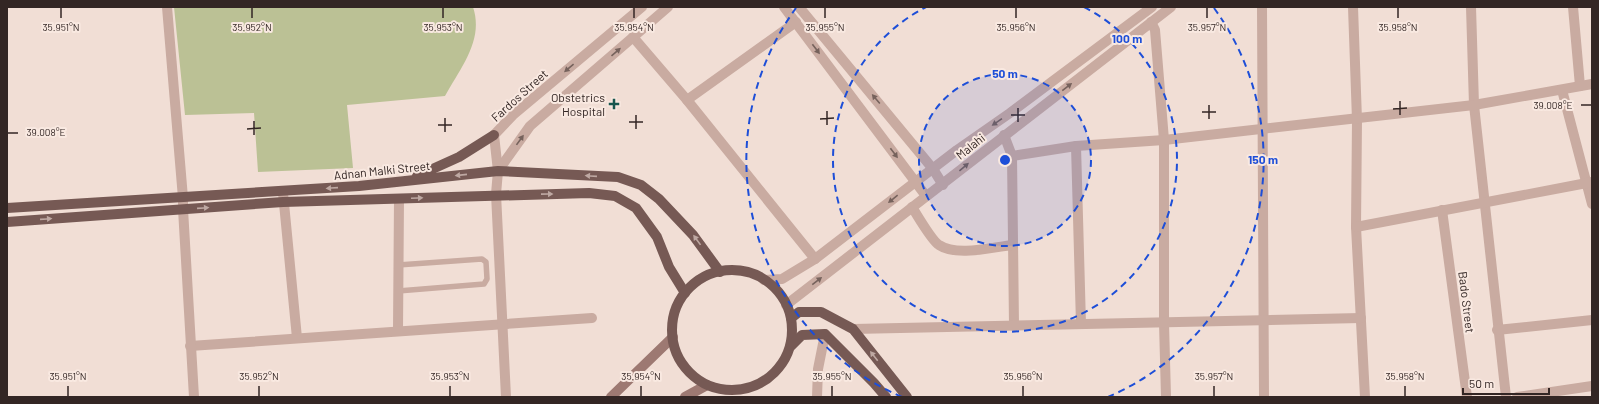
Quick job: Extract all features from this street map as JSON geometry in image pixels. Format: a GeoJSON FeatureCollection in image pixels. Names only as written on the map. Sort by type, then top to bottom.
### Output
{"type":"FeatureCollection","features":[{"type":"Feature","properties":{"kind":"main road"},"geometry":{"type":"LineString","coordinates":[[409,180],[459,157],[494,134]]}},
{"type":"Feature","properties":{"kind":"main road","name":"Adnan Malki Street"},"geometry":{"type":"LineString","coordinates":[[7,208],[359,186],[498,171],[618,177],[640,185],[660,199],[693,234],[720,272]]}},
{"type":"Feature","properties":{"kind":"main road"},"geometry":{"type":"LineString","coordinates":[[7,222],[283,202],[399,199],[496,194],[589,193],[615,196],[636,208],[657,237],[669,267],[685,293]]}},
{"type":"Feature","properties":{"kind":"main road"},"geometry":{"type":"LineString","coordinates":[[791,346],[790,318],[786,305],[777,291],[764,280],[743,272],[720,272],[701,280],[685,293],[677,306],[673,321],[673,337],[676,352],[683,365],[694,377],[707,385],[723,390],[740,390],[756,385],[771,376],[782,364],[791,346],[802,335],[825,334],[886,397]]}},
{"type":"Feature","properties":{"kind":"main road"},"geometry":{"type":"LineString","coordinates":[[790,318],[799,312],[821,312],[853,329],[907,397]]}},
{"type":"Feature","properties":{"kind":"main road"},"geometry":{"type":"LineString","coordinates":[[611,397],[673,337]]}},
{"type":"Feature","properties":{"kind":"main road"},"geometry":{"type":"LineString","coordinates":[[874,383],[887,372]]}},
{"type":"Feature","properties":{"kind":"main road"},"geometry":{"type":"LineString","coordinates":[[684,397],[707,385]]}},
{"type":"Feature","properties":{"kind":"street"},"geometry":{"type":"LineString","coordinates":[[167,7],[184,198],[182,209],[194,397]]}},
{"type":"Feature","properties":{"kind":"street","name":"Fardos Street"},"geometry":{"type":"LineString","coordinates":[[506,397],[496,194],[498,171],[494,134],[513,115],[642,7]]}},
{"type":"Feature","properties":{"kind":"street"},"geometry":{"type":"LineString","coordinates":[[498,171],[530,126],[668,7]]}},
{"type":"Feature","properties":{"kind":"street"},"geometry":{"type":"LineString","coordinates":[[784,7],[926,196]]}},
{"type":"Feature","properties":{"kind":"street"},"geometry":{"type":"LineString","coordinates":[[799,7],[933,168],[943,185]]}},
{"type":"Feature","properties":{"kind":"street","name":"Malahi"},"geometry":{"type":"LineString","coordinates":[[764,280],[782,279],[815,259],[933,168],[1010,113],[1152,7]]}},
{"type":"Feature","properties":{"kind":"street","name":"Malahi"},"geometry":{"type":"LineString","coordinates":[[786,305],[926,196],[943,185],[1004,135],[1171,7]]}},
{"type":"Feature","properties":{"kind":"street"},"geometry":{"type":"LineString","coordinates":[[1262,7],[1262,320],[1264,397]]}},
{"type":"Feature","properties":{"kind":"street"},"geometry":{"type":"LineString","coordinates":[[1353,7],[1357,120],[1356,227],[1362,318],[1364,397]]}},
{"type":"Feature","properties":{"kind":"street"},"geometry":{"type":"LineString","coordinates":[[1471,7],[1474,105],[1497,330],[1506,397]]}},
{"type":"Feature","properties":{"kind":"street"},"geometry":{"type":"LineString","coordinates":[[1572,7],[1580,86]]}},
{"type":"Feature","properties":{"kind":"street"},"geometry":{"type":"LineString","coordinates":[[687,100],[796,22]]}},
{"type":"Feature","properties":{"kind":"street"},"geometry":{"type":"LineString","coordinates":[[1151,22],[1155,30],[1164,140],[1164,323],[1166,397]]}},
{"type":"Feature","properties":{"kind":"street"},"geometry":{"type":"LineString","coordinates":[[633,37],[687,100],[815,259]]}},
{"type":"Feature","properties":{"kind":"street"},"geometry":{"type":"LineString","coordinates":[[1012,156],[1076,146],[1164,140],[1357,120],[1474,105],[1592,84]]}},
{"type":"Feature","properties":{"kind":"street"},"geometry":{"type":"LineString","coordinates":[[1562,90],[1589,182],[1592,204]]}},
{"type":"Feature","properties":{"kind":"street"},"geometry":{"type":"LineString","coordinates":[[1004,135],[1012,156],[1014,326]]}},
{"type":"Feature","properties":{"kind":"street"},"geometry":{"type":"LineString","coordinates":[[1076,146],[1081,324]]}},
{"type":"Feature","properties":{"kind":"street"},"geometry":{"type":"LineString","coordinates":[[1356,227],[1589,182]]}},
{"type":"Feature","properties":{"kind":"street"},"geometry":{"type":"LineString","coordinates":[[283,191],[298,338]]}},
{"type":"Feature","properties":{"kind":"street"},"geometry":{"type":"LineString","coordinates":[[398,331],[399,199]]}},
{"type":"Feature","properties":{"kind":"street"},"geometry":{"type":"LineString","coordinates":[[912,207],[938,245],[950,250],[961,251],[1013,245]]}},
{"type":"Feature","properties":{"kind":"street","name":"Bado Street"},"geometry":{"type":"LineString","coordinates":[[1442,210],[1467,397]]}},
{"type":"Feature","properties":{"kind":"street"},"geometry":{"type":"LineString","coordinates":[[190,346],[502,323],[592,318]]}},
{"type":"Feature","properties":{"kind":"street"},"geometry":{"type":"LineString","coordinates":[[853,329],[1362,318]]}},
{"type":"Feature","properties":{"kind":"street"},"geometry":{"type":"LineString","coordinates":[[1497,330],[1592,320]]}},
{"type":"Feature","properties":{"kind":"street"},"geometry":{"type":"LineString","coordinates":[[817,397],[818,369],[825,334]]}},
{"type":"Feature","properties":{"kind":"street"},"geometry":{"type":"LineString","coordinates":[[1517,397],[1592,386]]}},
{"type":"Feature","properties":{"kind":"lane"},"geometry":{"type":"LineString","coordinates":[[398,265],[482,259],[486,262],[487,279],[484,284],[398,291]]}},
{"type":"Feature","properties":{"kind":"green space"},"geometry":{"type":"Polygon","coordinates":[[[174,7],[473,7],[476,19],[476,31],[464,64],[445,96],[347,105],[353,168],[258,172],[254,113],[185,115],[174,7]]]}},
{"type":"Feature","properties":{"kind":"place","name":"Obstetrics Hospital"},"geometry":{"type":"Point","coordinates":[614,104]}}]}
